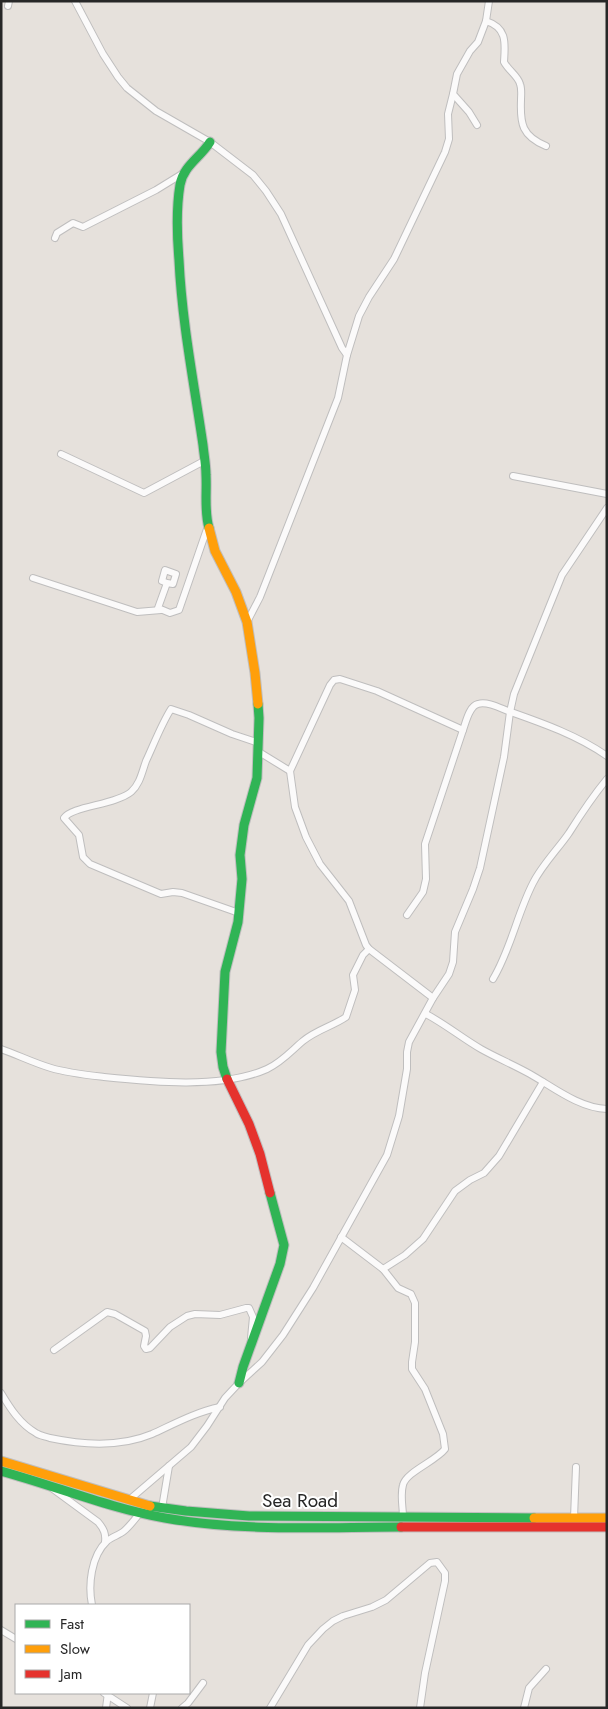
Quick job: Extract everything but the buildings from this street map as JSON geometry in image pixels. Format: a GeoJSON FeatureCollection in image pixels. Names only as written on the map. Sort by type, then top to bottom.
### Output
{"type":"FeatureCollection","features":[{"type":"Feature","properties":{"kind":"main road"},"geometry":{"type":"LineString","coordinates":[[210,142],[206,150],[182,174],[180,182],[176,229],[180,281],[190,369],[204,461],[206,517],[215,551],[236,592],[247,622],[255,673],[259,718],[257,778],[244,825],[240,855],[242,879],[238,922],[225,972],[222,1067],[249,1124],[260,1154],[284,1245],[280,1264],[249,1349],[239,1383]]}},
{"type":"Feature","properties":{"kind":"main road","name":"Sea Road"},"geometry":{"type":"LineString","coordinates":[[1,1461],[49,1474],[129,1500],[186,1512],[249,1516],[607,1518]]}},
{"type":"Feature","properties":{"kind":"main road","name":"Sea Road"},"geometry":{"type":"LineString","coordinates":[[1,1471],[140,1513],[179,1521],[257,1527],[607,1527]]}},
{"type":"Feature","properties":{"kind":"street"},"geometry":{"type":"LineString","coordinates":[[75,1],[103,54],[127,88],[156,111],[210,142],[253,175],[266,191],[281,214],[338,341],[347,355]]}},
{"type":"Feature","properties":{"kind":"street"},"geometry":{"type":"LineString","coordinates":[[247,622],[260,597],[338,398],[347,355],[359,316],[394,259],[445,152],[449,139],[448,114],[457,74],[470,51],[478,42],[486,21],[489,1]]}},
{"type":"Feature","properties":{"kind":"street"},"geometry":{"type":"LineString","coordinates":[[486,21],[498,27],[504,35],[504,62],[521,86],[520,118],[523,129],[535,142],[546,146]]}},
{"type":"Feature","properties":{"kind":"street"},"geometry":{"type":"LineString","coordinates":[[453,94],[469,112],[477,125]]}},
{"type":"Feature","properties":{"kind":"street"},"geometry":{"type":"LineString","coordinates":[[54,238],[57,233],[74,223],[83,227],[156,190],[182,174]]}},
{"type":"Feature","properties":{"kind":"street"},"geometry":{"type":"LineString","coordinates":[[61,454],[144,493],[204,461]]}},
{"type":"Feature","properties":{"kind":"street"},"geometry":{"type":"LineString","coordinates":[[514,476],[607,494]]}},
{"type":"Feature","properties":{"kind":"street"},"geometry":{"type":"LineString","coordinates":[[129,1500],[191,1447],[239,1383],[262,1362],[283,1335],[313,1288],[373,1181],[393,1139],[402,1103],[409,1042],[449,974],[453,962],[455,932],[474,889],[480,868],[504,757],[514,694],[562,575],[607,508]]}},
{"type":"Feature","properties":{"kind":"street"},"geometry":{"type":"LineString","coordinates":[[167,583],[158,608],[170,613],[179,610],[208,524]]}},
{"type":"Feature","properties":{"kind":"street"},"geometry":{"type":"LineString","coordinates":[[34,578],[137,612],[162,609]]}},
{"type":"Feature","properties":{"kind":"street"},"geometry":{"type":"LineString","coordinates":[[434,998],[369,949],[362,937],[349,902],[320,864],[306,837],[295,807],[290,771],[331,682],[337,679],[377,691],[463,730]]}},
{"type":"Feature","properties":{"kind":"street"},"geometry":{"type":"LineString","coordinates":[[407,915],[423,892],[426,879],[425,844],[472,707],[476,704],[489,704],[526,716],[573,736],[607,756]]}},
{"type":"Feature","properties":{"kind":"street"},"geometry":{"type":"LineString","coordinates":[[239,913],[182,893],[161,894],[90,864],[83,858],[79,835],[64,818],[71,812],[113,801],[133,790],[139,782],[146,762],[171,709],[232,734],[259,748],[290,771]]}},
{"type":"Feature","properties":{"kind":"street"},"geometry":{"type":"LineString","coordinates":[[493,979],[506,957],[517,920],[534,881],[607,779]]}},
{"type":"Feature","properties":{"kind":"street"},"geometry":{"type":"LineString","coordinates":[[1,1049],[52,1068],[83,1074],[161,1082],[227,1079],[256,1072],[284,1059],[303,1040],[346,1017],[355,990],[353,975],[363,955],[369,949]]}},
{"type":"Feature","properties":{"kind":"street"},"geometry":{"type":"LineString","coordinates":[[426,1014],[480,1048],[551,1088],[587,1106],[607,1108]]}},
{"type":"Feature","properties":{"kind":"street"},"geometry":{"type":"LineString","coordinates":[[383,1269],[405,1255],[422,1239],[455,1191],[491,1167],[543,1082]]}},
{"type":"Feature","properties":{"kind":"street"},"geometry":{"type":"LineString","coordinates":[[341,1237],[383,1269],[398,1288],[411,1294],[415,1303],[415,1342],[412,1369],[425,1389],[443,1434],[445,1449],[440,1456],[406,1478],[403,1483],[403,1517]]}},
{"type":"Feature","properties":{"kind":"street"},"geometry":{"type":"LineString","coordinates":[[54,1350],[107,1312],[115,1314],[145,1331],[144,1346],[146,1349],[150,1348],[170,1327],[187,1316],[195,1314],[220,1315],[246,1308],[249,1308],[253,1317],[249,1349]]}},
{"type":"Feature","properties":{"kind":"street"},"geometry":{"type":"LineString","coordinates":[[1,1393],[13,1411],[30,1430],[37,1434],[68,1442],[114,1443],[128,1441],[220,1407]]}},
{"type":"Feature","properties":{"kind":"street"},"geometry":{"type":"LineString","coordinates":[[162,1508],[169,1466]]}},
{"type":"Feature","properties":{"kind":"street"},"geometry":{"type":"LineString","coordinates":[[574,1518],[576,1468]]}},
{"type":"Feature","properties":{"kind":"street"},"geometry":{"type":"LineString","coordinates":[[49,1485],[98,1522],[106,1535],[105,1542],[93,1565],[92,1604]]}},
{"type":"Feature","properties":{"kind":"street"},"geometry":{"type":"LineString","coordinates":[[105,1542],[125,1530],[140,1513]]}},
{"type":"Feature","properties":{"kind":"street"},"geometry":{"type":"LineString","coordinates":[[270,1708],[308,1646],[323,1629],[343,1616],[372,1607],[386,1600],[430,1563],[437,1562],[445,1573],[445,1581],[425,1673],[420,1708]]}},
{"type":"Feature","properties":{"kind":"street"},"geometry":{"type":"LineString","coordinates":[[1,1630],[15,1638]]}},
{"type":"Feature","properties":{"kind":"street"},"geometry":{"type":"LineString","coordinates":[[524,1708],[529,1688],[546,1669]]}},
{"type":"Feature","properties":{"kind":"street"},"geometry":{"type":"LineString","coordinates":[[182,1708],[203,1683]]}},
{"type":"Feature","properties":{"kind":"street"},"geometry":{"type":"LineString","coordinates":[[106,1694],[106,1708]]}},
{"type":"Feature","properties":{"kind":"street"},"geometry":{"type":"LineString","coordinates":[[106,1694],[127,1708]]}},
{"type":"Feature","properties":{"kind":"street"},"geometry":{"type":"LineString","coordinates":[[150,1708],[154,1694]]}},
{"type":"Feature","properties":{"kind":"traffic: fast"},"geometry":{"type":"LineString","coordinates":[[209,528],[206,509],[205,460],[183,307],[177,222],[182,178],[188,167],[210,142]]}},
{"type":"Feature","properties":{"kind":"traffic: fast"},"geometry":{"type":"LineString","coordinates":[[227,1079],[221,1052],[225,972],[238,922],[242,879],[240,855],[244,825],[257,778],[258,704]]}},
{"type":"Feature","properties":{"kind":"traffic: fast"},"geometry":{"type":"LineString","coordinates":[[239,1383],[280,1264],[284,1245],[270,1193]]}},
{"type":"Feature","properties":{"kind":"traffic: fast"},"geometry":{"type":"LineString","coordinates":[[1,1471],[123,1509],[165,1518],[253,1527],[401,1527]]}},
{"type":"Feature","properties":{"kind":"traffic: fast"},"geometry":{"type":"LineString","coordinates":[[150,1506],[249,1516],[534,1518]]}},
{"type":"Feature","properties":{"kind":"traffic: slow"},"geometry":{"type":"LineString","coordinates":[[209,528],[215,551],[236,592],[247,622],[258,704]]}},
{"type":"Feature","properties":{"kind":"traffic: slow"},"geometry":{"type":"LineString","coordinates":[[1,1461],[150,1506]]}},
{"type":"Feature","properties":{"kind":"traffic: slow"},"geometry":{"type":"LineString","coordinates":[[534,1518],[607,1518]]}},
{"type":"Feature","properties":{"kind":"traffic: jam"},"geometry":{"type":"LineString","coordinates":[[227,1079],[249,1124],[260,1154],[270,1193]]}},
{"type":"Feature","properties":{"kind":"traffic: jam"},"geometry":{"type":"LineString","coordinates":[[401,1527],[607,1527]]}}]}
